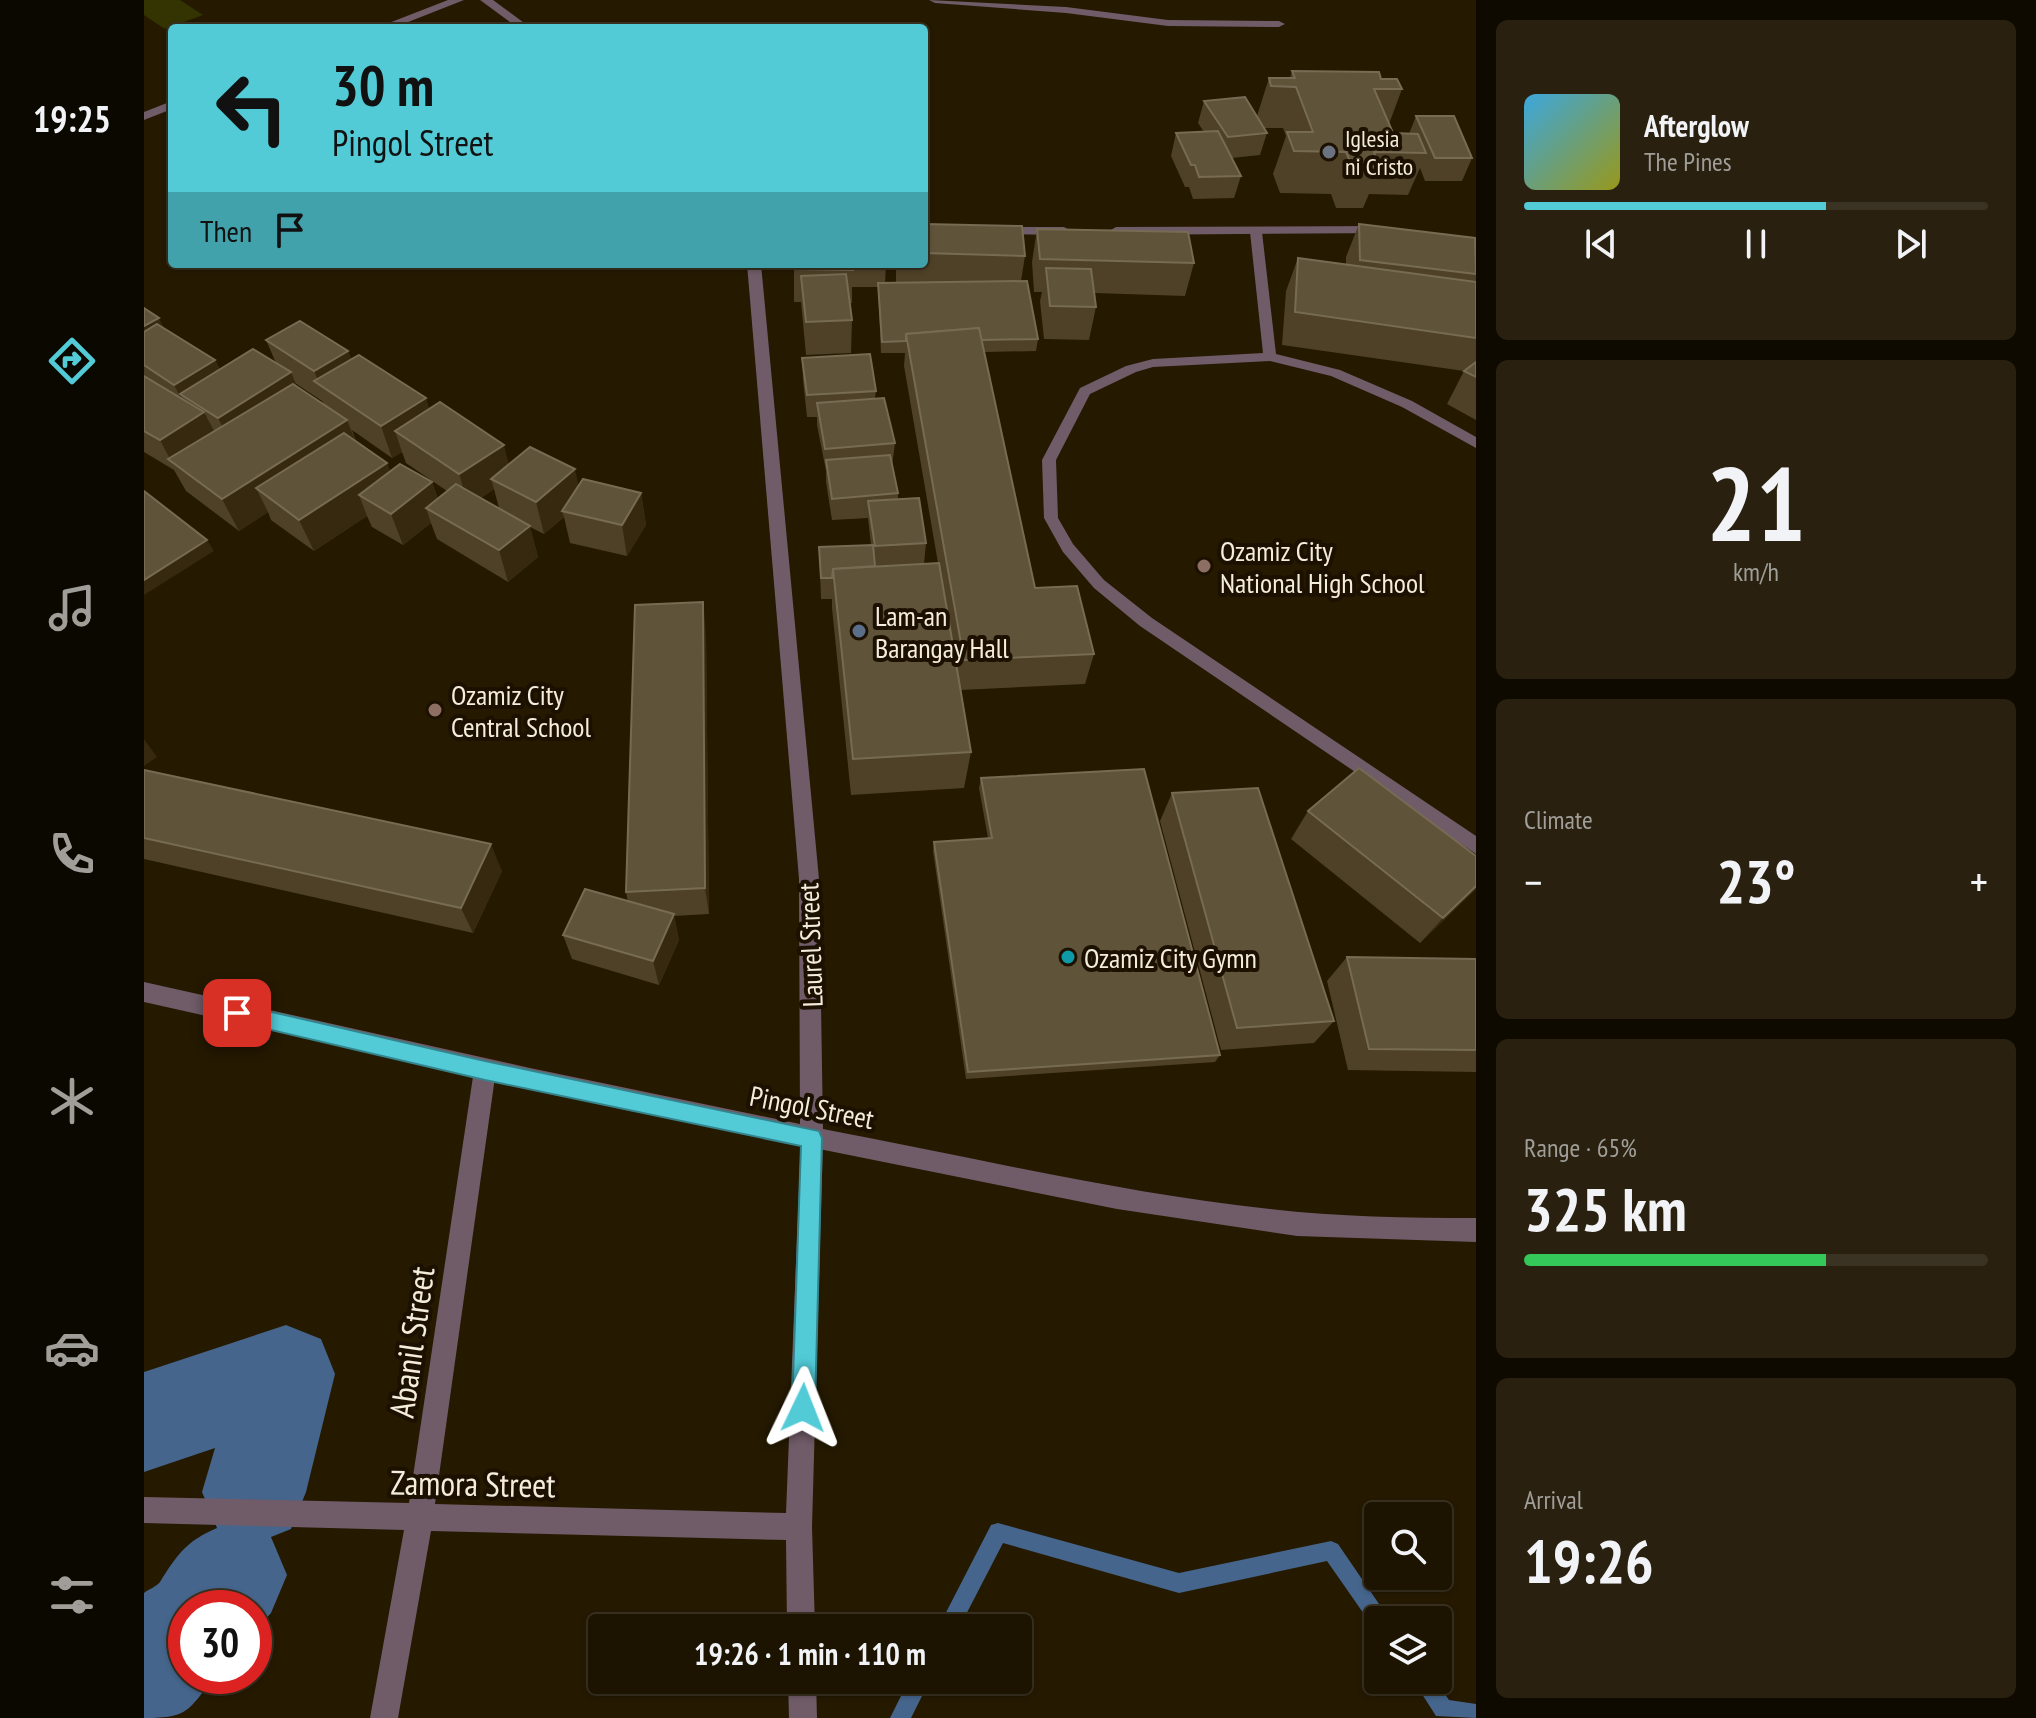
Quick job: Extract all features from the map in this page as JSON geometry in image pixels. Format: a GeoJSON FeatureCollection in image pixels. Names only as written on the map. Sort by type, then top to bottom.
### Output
{"type":"FeatureCollection","features":[{"type":"Feature","properties":{"kind":"street"},"geometry":{"type":"LineString","coordinates":[[393,24],[458,0]]}},
{"type":"Feature","properties":{"kind":"street"},"geometry":{"type":"LineString","coordinates":[[486,0],[519,24]]}},
{"type":"Feature","properties":{"kind":"street"},"geometry":{"type":"LineString","coordinates":[[935,0],[1052,8],[1168,23],[1279,24]]}},
{"type":"Feature","properties":{"kind":"street"},"geometry":{"type":"LineString","coordinates":[[144,116],[168,107]]}},
{"type":"Feature","properties":{"kind":"street"},"geometry":{"type":"LineString","coordinates":[[987,230],[1082,231]]}},
{"type":"Feature","properties":{"kind":"street"},"geometry":{"type":"LineString","coordinates":[[1098,231],[1403,231]]}},
{"type":"Feature","properties":{"kind":"street","name":"Laurel Street"},"geometry":{"type":"LineString","coordinates":[[754,268],[809,879],[812,1138],[799,1527],[801,1614]]}},
{"type":"Feature","properties":{"kind":"street","name":"Pingol Street"},"geometry":{"type":"LineString","coordinates":[[144,992],[485,1070],[812,1138],[1241,1218],[1351,1228],[1476,1230]]}},
{"type":"Feature","properties":{"kind":"street","name":"Abanil Street"},"geometry":{"type":"LineString","coordinates":[[384,1718],[420,1517],[485,1070]]}},
{"type":"Feature","properties":{"kind":"street","name":"Zamora Street"},"geometry":{"type":"LineString","coordinates":[[144,1510],[799,1527]]}},
{"type":"Feature","properties":{"kind":"street"},"geometry":{"type":"LineString","coordinates":[[802,1694],[803,1718]]}},
{"type":"Feature","properties":{"kind":"lane"},"geometry":{"type":"LineString","coordinates":[[1256,232],[1270,357]]}},
{"type":"Feature","properties":{"kind":"lane"},"geometry":{"type":"LineString","coordinates":[[1476,443],[1407,404],[1335,373],[1270,357],[1153,363],[1131,369],[1085,391],[1049,460],[1051,518],[1068,548],[1099,584],[1146,622],[1476,846]]}},
{"type":"Feature","properties":{"kind":"shaded area"},"geometry":{"type":"Polygon","coordinates":[[[144,0],[180,0],[203,15],[179,24],[168,24],[165,29],[144,15],[144,0]]]}},
{"type":"Feature","properties":{"kind":"building"},"geometry":{"type":"Polygon","coordinates":[[[1292,71],[1379,72],[1381,79],[1397,79],[1402,89],[1374,89],[1393,133],[1418,134],[1426,153],[1374,152],[1379,167],[1352,166],[1346,152],[1294,151],[1287,132],[1313,132],[1296,87],[1271,86],[1269,78],[1295,78],[1292,71]]]}},
{"type":"Feature","properties":{"kind":"building"},"geometry":{"type":"Polygon","coordinates":[[[1245,97],[1267,133],[1228,137],[1204,101],[1245,97]]]}},
{"type":"Feature","properties":{"kind":"building"},"geometry":{"type":"Polygon","coordinates":[[[1416,116],[1454,116],[1472,158],[1435,158],[1416,116]]]}},
{"type":"Feature","properties":{"kind":"building"},"geometry":{"type":"Polygon","coordinates":[[[1218,131],[1241,176],[1199,177],[1176,133],[1218,131]]]}},
{"type":"Feature","properties":{"kind":"building"},"geometry":{"type":"Polygon","coordinates":[[[928,224],[1022,226],[1025,256],[928,253],[928,224]]]}},
{"type":"Feature","properties":{"kind":"building"},"geometry":{"type":"Polygon","coordinates":[[[1359,224],[1475,238],[1476,274],[1360,260],[1359,224]]]}},
{"type":"Feature","properties":{"kind":"building"},"geometry":{"type":"Polygon","coordinates":[[[1037,229],[1188,232],[1194,263],[1040,259],[1037,229]]]}},
{"type":"Feature","properties":{"kind":"building"},"geometry":{"type":"Polygon","coordinates":[[[1298,258],[1476,282],[1476,338],[1295,312],[1298,258]]]}},
{"type":"Feature","properties":{"kind":"building"},"geometry":{"type":"Polygon","coordinates":[[[853,268],[853,270],[794,269],[853,268]]]}},
{"type":"Feature","properties":{"kind":"building"},"geometry":{"type":"Polygon","coordinates":[[[1046,268],[1091,269],[1096,307],[1050,306],[1046,268]]]}},
{"type":"Feature","properties":{"kind":"building"},"geometry":{"type":"Polygon","coordinates":[[[846,274],[852,320],[806,322],[801,276],[846,274]]]}},
{"type":"Feature","properties":{"kind":"building"},"geometry":{"type":"Polygon","coordinates":[[[1027,281],[1038,339],[981,340],[979,328],[906,334],[906,341],[882,342],[878,283],[1027,281]]]}},
{"type":"Feature","properties":{"kind":"building"},"geometry":{"type":"Polygon","coordinates":[[[144,308],[159,318],[144,326],[144,308]]]}},
{"type":"Feature","properties":{"kind":"building"},"geometry":{"type":"Polygon","coordinates":[[[300,321],[348,351],[314,371],[266,340],[300,321]]]}},
{"type":"Feature","properties":{"kind":"building"},"geometry":{"type":"Polygon","coordinates":[[[157,324],[215,360],[174,385],[144,365],[144,332],[157,324]]]}},
{"type":"Feature","properties":{"kind":"building"},"geometry":{"type":"Polygon","coordinates":[[[979,328],[1035,588],[1077,586],[1094,654],[964,660],[906,334],[979,328]]]}},
{"type":"Feature","properties":{"kind":"building"},"geometry":{"type":"Polygon","coordinates":[[[253,349],[291,372],[218,418],[180,394],[253,349]]]}},
{"type":"Feature","properties":{"kind":"building"},"geometry":{"type":"Polygon","coordinates":[[[870,354],[876,391],[807,395],[802,358],[870,354]]]}},
{"type":"Feature","properties":{"kind":"building"},"geometry":{"type":"Polygon","coordinates":[[[359,355],[426,398],[381,426],[314,381],[359,355]]]}},
{"type":"Feature","properties":{"kind":"building"},"geometry":{"type":"Polygon","coordinates":[[[1476,362],[1476,377],[1464,371],[1476,362]]]}},
{"type":"Feature","properties":{"kind":"building"},"geometry":{"type":"Polygon","coordinates":[[[144,376],[204,412],[160,440],[144,431],[144,376]]]}},
{"type":"Feature","properties":{"kind":"building"},"geometry":{"type":"Polygon","coordinates":[[[293,384],[347,420],[222,499],[168,459],[293,384]]]}},
{"type":"Feature","properties":{"kind":"building"},"geometry":{"type":"Polygon","coordinates":[[[884,398],[895,443],[825,449],[817,403],[884,398]]]}},
{"type":"Feature","properties":{"kind":"building"},"geometry":{"type":"Polygon","coordinates":[[[440,402],[504,445],[459,474],[395,431],[440,402]]]}},
{"type":"Feature","properties":{"kind":"building"},"geometry":{"type":"Polygon","coordinates":[[[344,433],[387,463],[299,520],[256,488],[344,433]]]}},
{"type":"Feature","properties":{"kind":"building"},"geometry":{"type":"Polygon","coordinates":[[[530,447],[575,469],[536,502],[491,479],[530,447]]]}},
{"type":"Feature","properties":{"kind":"building"},"geometry":{"type":"Polygon","coordinates":[[[890,455],[898,493],[832,499],[826,460],[890,455]]]}},
{"type":"Feature","properties":{"kind":"building"},"geometry":{"type":"Polygon","coordinates":[[[400,464],[432,482],[391,514],[359,495],[400,464]]]}},
{"type":"Feature","properties":{"kind":"building"},"geometry":{"type":"Polygon","coordinates":[[[583,479],[641,493],[622,525],[562,511],[583,479]]]}},
{"type":"Feature","properties":{"kind":"building"},"geometry":{"type":"Polygon","coordinates":[[[456,484],[530,526],[499,550],[426,508],[456,484]]]}},
{"type":"Feature","properties":{"kind":"building"},"geometry":{"type":"Polygon","coordinates":[[[144,491],[207,540],[144,580],[144,491]]]}},
{"type":"Feature","properties":{"kind":"building"},"geometry":{"type":"Polygon","coordinates":[[[919,498],[926,543],[875,546],[868,501],[919,498]]]}},
{"type":"Feature","properties":{"kind":"building"},"geometry":{"type":"Polygon","coordinates":[[[873,545],[875,566],[833,569],[832,578],[821,578],[819,547],[873,545]]]}},
{"type":"Feature","properties":{"kind":"building"},"geometry":{"type":"Polygon","coordinates":[[[939,563],[971,752],[853,759],[833,569],[939,563]]]}},
{"type":"Feature","properties":{"kind":"building"},"geometry":{"type":"Polygon","coordinates":[[[703,602],[705,888],[626,892],[635,605],[703,602]]]}},
{"type":"Feature","properties":{"kind":"building"},"geometry":{"type":"Polygon","coordinates":[[[1359,768],[1476,856],[1476,886],[1443,918],[1308,811],[1359,768]]]}},
{"type":"Feature","properties":{"kind":"building","name":"Ozamiz City Gymn"},"geometry":{"type":"Polygon","coordinates":[[[1144,769],[1220,1055],[968,1072],[934,842],[992,838],[981,778],[1144,769]]]}},
{"type":"Feature","properties":{"kind":"building"},"geometry":{"type":"Polygon","coordinates":[[[144,770],[491,844],[461,908],[144,838],[144,770]]]}},
{"type":"Feature","properties":{"kind":"building"},"geometry":{"type":"Polygon","coordinates":[[[1258,788],[1334,1021],[1237,1028],[1172,793],[1258,788]]]}},
{"type":"Feature","properties":{"kind":"building"},"geometry":{"type":"Polygon","coordinates":[[[585,889],[674,914],[653,961],[563,935],[585,889]]]}},
{"type":"Feature","properties":{"kind":"building"},"geometry":{"type":"Polygon","coordinates":[[[1347,957],[1476,959],[1476,1050],[1369,1049],[1347,957]]]}},
{"type":"Feature","properties":{"kind":"waterway"},"geometry":{"type":"LineString","coordinates":[[144,1422],[286,1374],[254,1492]]}},
{"type":"Feature","properties":{"kind":"waterway"},"geometry":{"type":"LineString","coordinates":[[955,1614],[998,1532],[1179,1583],[1331,1551],[1370,1606]]}},
{"type":"Feature","properties":{"kind":"waterway"},"geometry":{"type":"LineString","coordinates":[[219,1590],[233,1575]]}},
{"type":"Feature","properties":{"kind":"waterway"},"geometry":{"type":"LineString","coordinates":[[144,1675],[168,1648]]}},
{"type":"Feature","properties":{"kind":"waterway"},"geometry":{"type":"LineString","coordinates":[[900,1718],[913,1694]]}},
{"type":"Feature","properties":{"kind":"waterway"},"geometry":{"type":"LineString","coordinates":[[1433,1694],[1443,1709],[1476,1714]]}},
{"type":"Feature","properties":{"kind":"place","name":"Iglesia ni Cristo"},"geometry":{"type":"Point","coordinates":[1329,152]}},
{"type":"Feature","properties":{"kind":"place","name":"Ozamiz City National High School"},"geometry":{"type":"Point","coordinates":[1204,566]}},
{"type":"Feature","properties":{"kind":"place","name":"Lam-an Barangay Hall"},"geometry":{"type":"Point","coordinates":[859,631]}},
{"type":"Feature","properties":{"kind":"place","name":"Ozamiz City Central School"},"geometry":{"type":"Point","coordinates":[435,710]}},
{"type":"Feature","properties":{"kind":"place","name":"Ozamiz City Gymn"},"geometry":{"type":"Point","coordinates":[1068,957]}},
{"type":"Feature","properties":{"kind":"route"},"geometry":{"type":"LineString","coordinates":[[237,1013],[485,1070],[812,1138],[803,1408]]}}]}
